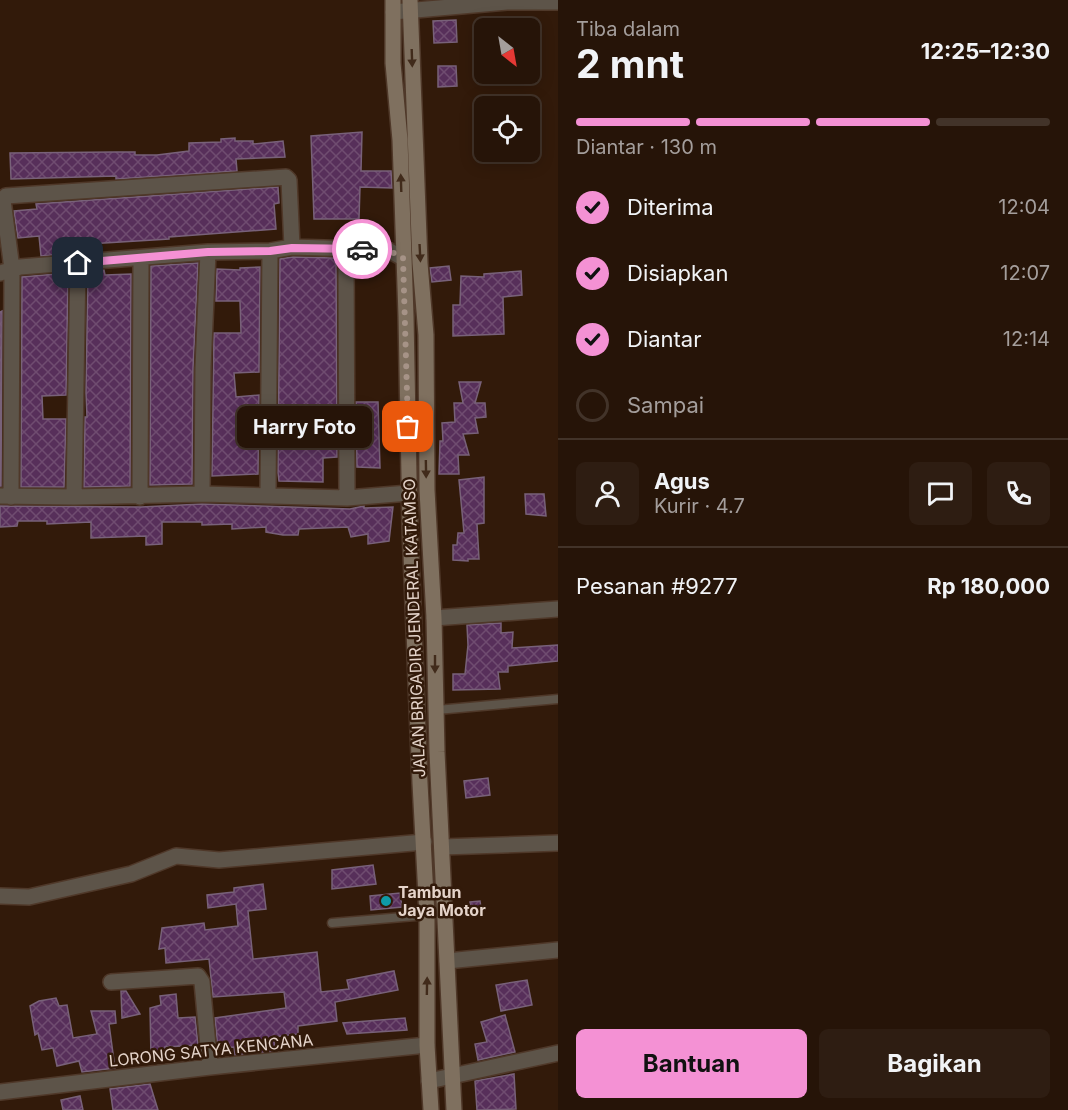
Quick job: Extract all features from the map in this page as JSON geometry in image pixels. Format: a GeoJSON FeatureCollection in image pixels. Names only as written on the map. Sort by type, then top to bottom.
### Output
{"type":"FeatureCollection","features":[{"type":"Feature","properties":{"kind":"main road","name":"JALAN BRIGADIR JENDERAL KATAMSO"},"geometry":{"type":"LineString","coordinates":[[393,6],[393,63],[400,140],[417,710],[427,915],[427,1045],[431,1110]]}},
{"type":"Feature","properties":{"kind":"main road","name":"JALAN BRIGADIR JENDERAL KATAMSO"},"geometry":{"type":"LineString","coordinates":[[410,6],[420,251],[426,335],[425,426],[429,549],[434,618],[437,752],[454,1110]]}},
{"type":"Feature","properties":{"kind":"main road"},"geometry":{"type":"LineString","coordinates":[[408,427],[425,426]]}},
{"type":"Feature","properties":{"kind":"street"},"geometry":{"type":"LineString","coordinates":[[393,6],[558,2]]}},
{"type":"Feature","properties":{"kind":"street"},"geometry":{"type":"LineString","coordinates":[[292,248],[289,180],[286,177],[12,195],[3,200],[6,271],[5,496],[140,497],[202,494],[347,498],[409,493]]}},
{"type":"Feature","properties":{"kind":"street"},"geometry":{"type":"LineString","coordinates":[[6,271],[20,267],[208,252],[270,251],[292,248],[388,250],[403,258]]}},
{"type":"Feature","properties":{"kind":"street"},"geometry":{"type":"LineString","coordinates":[[346,248],[347,498]]}},
{"type":"Feature","properties":{"kind":"street"},"geometry":{"type":"LineString","coordinates":[[268,495],[270,251]]}},
{"type":"Feature","properties":{"kind":"street"},"geometry":{"type":"LineString","coordinates":[[202,494],[203,368],[208,252]]}},
{"type":"Feature","properties":{"kind":"street"},"geometry":{"type":"LineString","coordinates":[[140,497],[141,258]]}},
{"type":"Feature","properties":{"kind":"street"},"geometry":{"type":"LineString","coordinates":[[74,497],[78,263]]}},
{"type":"Feature","properties":{"kind":"street"},"geometry":{"type":"LineString","coordinates":[[434,618],[558,609]]}},
{"type":"Feature","properties":{"kind":"street"},"geometry":{"type":"LineString","coordinates":[[0,896],[29,897],[120,877],[176,856],[219,860],[424,842]]}},
{"type":"Feature","properties":{"kind":"street"},"geometry":{"type":"LineString","coordinates":[[442,847],[558,843]]}},
{"type":"Feature","properties":{"kind":"street"},"geometry":{"type":"LineString","coordinates":[[447,961],[558,950]]}},
{"type":"Feature","properties":{"kind":"street"},"geometry":{"type":"LineString","coordinates":[[111,982],[198,976],[202,982],[210,1067]]}},
{"type":"Feature","properties":{"kind":"street","name":"LORONG SATYA KENCANA"},"geometry":{"type":"LineString","coordinates":[[0,1092],[210,1067],[427,1045]]}},
{"type":"Feature","properties":{"kind":"street"},"geometry":{"type":"LineString","coordinates":[[429,1081],[558,1053]]}},
{"type":"Feature","properties":{"kind":"lane"},"geometry":{"type":"LineString","coordinates":[[437,710],[558,699]]}},
{"type":"Feature","properties":{"kind":"lane"},"geometry":{"type":"LineString","coordinates":[[332,923],[427,915]]}},
{"type":"Feature","properties":{"kind":"building"},"geometry":{"type":"Polygon","coordinates":[[[456,20],[457,42],[434,43],[433,21],[456,20]]]}},
{"type":"Feature","properties":{"kind":"building"},"geometry":{"type":"Polygon","coordinates":[[[438,66],[456,66],[457,86],[438,87],[438,66]]]}},
{"type":"Feature","properties":{"kind":"building"},"geometry":{"type":"Polygon","coordinates":[[[362,132],[361,171],[391,171],[392,188],[360,187],[359,219],[314,219],[311,136],[362,132]]]}},
{"type":"Feature","properties":{"kind":"building"},"geometry":{"type":"Polygon","coordinates":[[[235,138],[235,141],[253,141],[253,144],[283,141],[285,157],[236,159],[237,171],[116,179],[116,176],[11,179],[10,153],[135,152],[135,155],[157,155],[189,151],[189,143],[221,142],[221,139],[235,138]]]}},
{"type":"Feature","properties":{"kind":"building"},"geometry":{"type":"Polygon","coordinates":[[[278,187],[279,203],[274,204],[276,229],[72,245],[73,253],[41,256],[39,236],[18,238],[14,211],[37,209],[36,204],[278,187]]]}},
{"type":"Feature","properties":{"kind":"building"},"geometry":{"type":"Polygon","coordinates":[[[336,258],[337,457],[323,458],[323,482],[279,481],[280,259],[336,258]]]}},
{"type":"Feature","properties":{"kind":"building"},"geometry":{"type":"Polygon","coordinates":[[[198,263],[193,368],[192,484],[150,485],[151,266],[198,263]]]}},
{"type":"Feature","properties":{"kind":"building"},"geometry":{"type":"Polygon","coordinates":[[[449,266],[451,280],[432,282],[430,268],[449,266]]]}},
{"type":"Feature","properties":{"kind":"building"},"geometry":{"type":"Polygon","coordinates":[[[260,267],[259,372],[234,373],[236,397],[259,395],[258,474],[212,476],[214,333],[241,333],[240,301],[216,301],[217,269],[240,270],[240,268],[260,267]]]}},
{"type":"Feature","properties":{"kind":"building"},"geometry":{"type":"Polygon","coordinates":[[[104,270],[105,275],[131,274],[130,486],[84,487],[88,271],[104,270]]]}},
{"type":"Feature","properties":{"kind":"building"},"geometry":{"type":"Polygon","coordinates":[[[521,271],[522,295],[503,297],[504,334],[453,336],[453,305],[460,305],[461,276],[484,277],[484,274],[521,271]]]}},
{"type":"Feature","properties":{"kind":"building"},"geometry":{"type":"Polygon","coordinates":[[[68,273],[66,395],[42,396],[43,419],[66,419],[64,487],[21,487],[22,277],[68,273]]]}},
{"type":"Feature","properties":{"kind":"building"},"geometry":{"type":"Polygon","coordinates":[[[2,311],[1,486],[0,486],[0,312],[2,311]]]}},
{"type":"Feature","properties":{"kind":"building"},"geometry":{"type":"Polygon","coordinates":[[[459,382],[481,382],[475,403],[485,403],[486,417],[475,418],[478,433],[463,434],[469,455],[458,455],[459,474],[439,474],[440,441],[443,441],[442,423],[455,422],[454,403],[463,403],[459,382]]]}},
{"type":"Feature","properties":{"kind":"building"},"geometry":{"type":"Polygon","coordinates":[[[356,402],[378,402],[380,468],[357,467],[356,402]]]}},
{"type":"Feature","properties":{"kind":"building"},"geometry":{"type":"Polygon","coordinates":[[[484,477],[484,523],[477,524],[479,559],[453,560],[453,545],[457,545],[458,533],[464,533],[459,480],[484,477]]]}},
{"type":"Feature","properties":{"kind":"building"},"geometry":{"type":"Polygon","coordinates":[[[525,494],[544,494],[546,516],[526,514],[525,494]]]}},
{"type":"Feature","properties":{"kind":"building"},"geometry":{"type":"Polygon","coordinates":[[[202,504],[350,509],[364,506],[364,508],[393,507],[389,541],[368,544],[368,534],[351,537],[348,527],[299,529],[298,535],[283,535],[266,532],[266,527],[232,529],[232,524],[202,525],[202,522],[162,522],[162,544],[146,545],[146,536],[91,538],[91,522],[47,524],[47,521],[18,521],[17,526],[0,527],[0,506],[141,507],[202,504]]]}},
{"type":"Feature","properties":{"kind":"building"},"geometry":{"type":"Polygon","coordinates":[[[501,623],[501,633],[513,632],[512,648],[558,645],[558,661],[508,666],[508,672],[498,672],[500,689],[453,690],[453,674],[465,674],[468,645],[467,625],[501,623]]]}},
{"type":"Feature","properties":{"kind":"building"},"geometry":{"type":"Polygon","coordinates":[[[488,778],[490,795],[466,798],[464,781],[488,778]]]}},
{"type":"Feature","properties":{"kind":"building"},"geometry":{"type":"Polygon","coordinates":[[[373,865],[376,884],[332,889],[332,870],[373,865]]]}},
{"type":"Feature","properties":{"kind":"building"},"geometry":{"type":"Polygon","coordinates":[[[263,884],[266,909],[248,911],[253,959],[317,952],[321,992],[349,989],[347,980],[394,971],[398,990],[335,1002],[337,1021],[298,1026],[298,1034],[274,1037],[275,1051],[235,1055],[234,1047],[218,1049],[215,1018],[286,1008],[284,992],[213,997],[209,959],[166,963],[165,948],[159,949],[162,928],[204,923],[205,930],[238,926],[236,904],[208,908],[207,895],[234,892],[234,888],[263,884]]]}},
{"type":"Feature","properties":{"kind":"building","name":"Tambun Jaya Motor"},"geometry":{"type":"Polygon","coordinates":[[[400,893],[402,907],[371,910],[370,896],[400,893]]]}},
{"type":"Feature","properties":{"kind":"building"},"geometry":{"type":"Polygon","coordinates":[[[480,901],[482,915],[471,916],[470,902],[480,901]]]}},
{"type":"Feature","properties":{"kind":"building"},"geometry":{"type":"Polygon","coordinates":[[[527,980],[532,1005],[501,1011],[496,985],[527,980]]]}},
{"type":"Feature","properties":{"kind":"building"},"geometry":{"type":"Polygon","coordinates":[[[121,991],[126,991],[140,1014],[122,1018],[121,991]]]}},
{"type":"Feature","properties":{"kind":"building"},"geometry":{"type":"Polygon","coordinates":[[[176,994],[178,1018],[195,1017],[198,1045],[165,1047],[166,1052],[151,1057],[150,1008],[161,1005],[160,996],[176,994]]]}},
{"type":"Feature","properties":{"kind":"building"},"geometry":{"type":"Polygon","coordinates":[[[56,998],[59,1006],[67,1005],[73,1038],[97,1034],[91,1011],[115,1011],[116,1023],[109,1024],[115,1068],[82,1072],[79,1061],[57,1066],[53,1048],[42,1050],[38,1033],[35,1035],[30,1006],[39,1001],[56,998]]]}},
{"type":"Feature","properties":{"kind":"building"},"geometry":{"type":"Polygon","coordinates":[[[505,1015],[515,1052],[478,1060],[475,1044],[487,1042],[481,1022],[505,1015]]]}},
{"type":"Feature","properties":{"kind":"building"},"geometry":{"type":"Polygon","coordinates":[[[405,1018],[407,1030],[347,1034],[343,1023],[405,1018]]]}},
{"type":"Feature","properties":{"kind":"building"},"geometry":{"type":"Polygon","coordinates":[[[514,1074],[516,1109],[477,1110],[475,1081],[514,1074]]]}},
{"type":"Feature","properties":{"kind":"building"},"geometry":{"type":"Polygon","coordinates":[[[150,1084],[158,1110],[113,1110],[110,1089],[150,1084]]]}},
{"type":"Feature","properties":{"kind":"building"},"geometry":{"type":"Polygon","coordinates":[[[80,1096],[83,1110],[63,1110],[61,1100],[80,1096]]]}},
{"type":"Feature","properties":{"kind":"way so far"},"geometry":{"type":"LineString","coordinates":[[362,249],[388,250],[403,258],[408,427]]}},
{"type":"Feature","properties":{"kind":"place","name":"Harry Foto"},"geometry":{"type":"Point","coordinates":[408,427]}},
{"type":"Feature","properties":{"kind":"place","name":"Tambun Jaya Motor"},"geometry":{"type":"Point","coordinates":[386,901]}},
{"type":"Feature","properties":{"kind":"route"},"geometry":{"type":"LineString","coordinates":[[78,263],[208,252],[270,251],[292,248],[362,249]]}}]}
